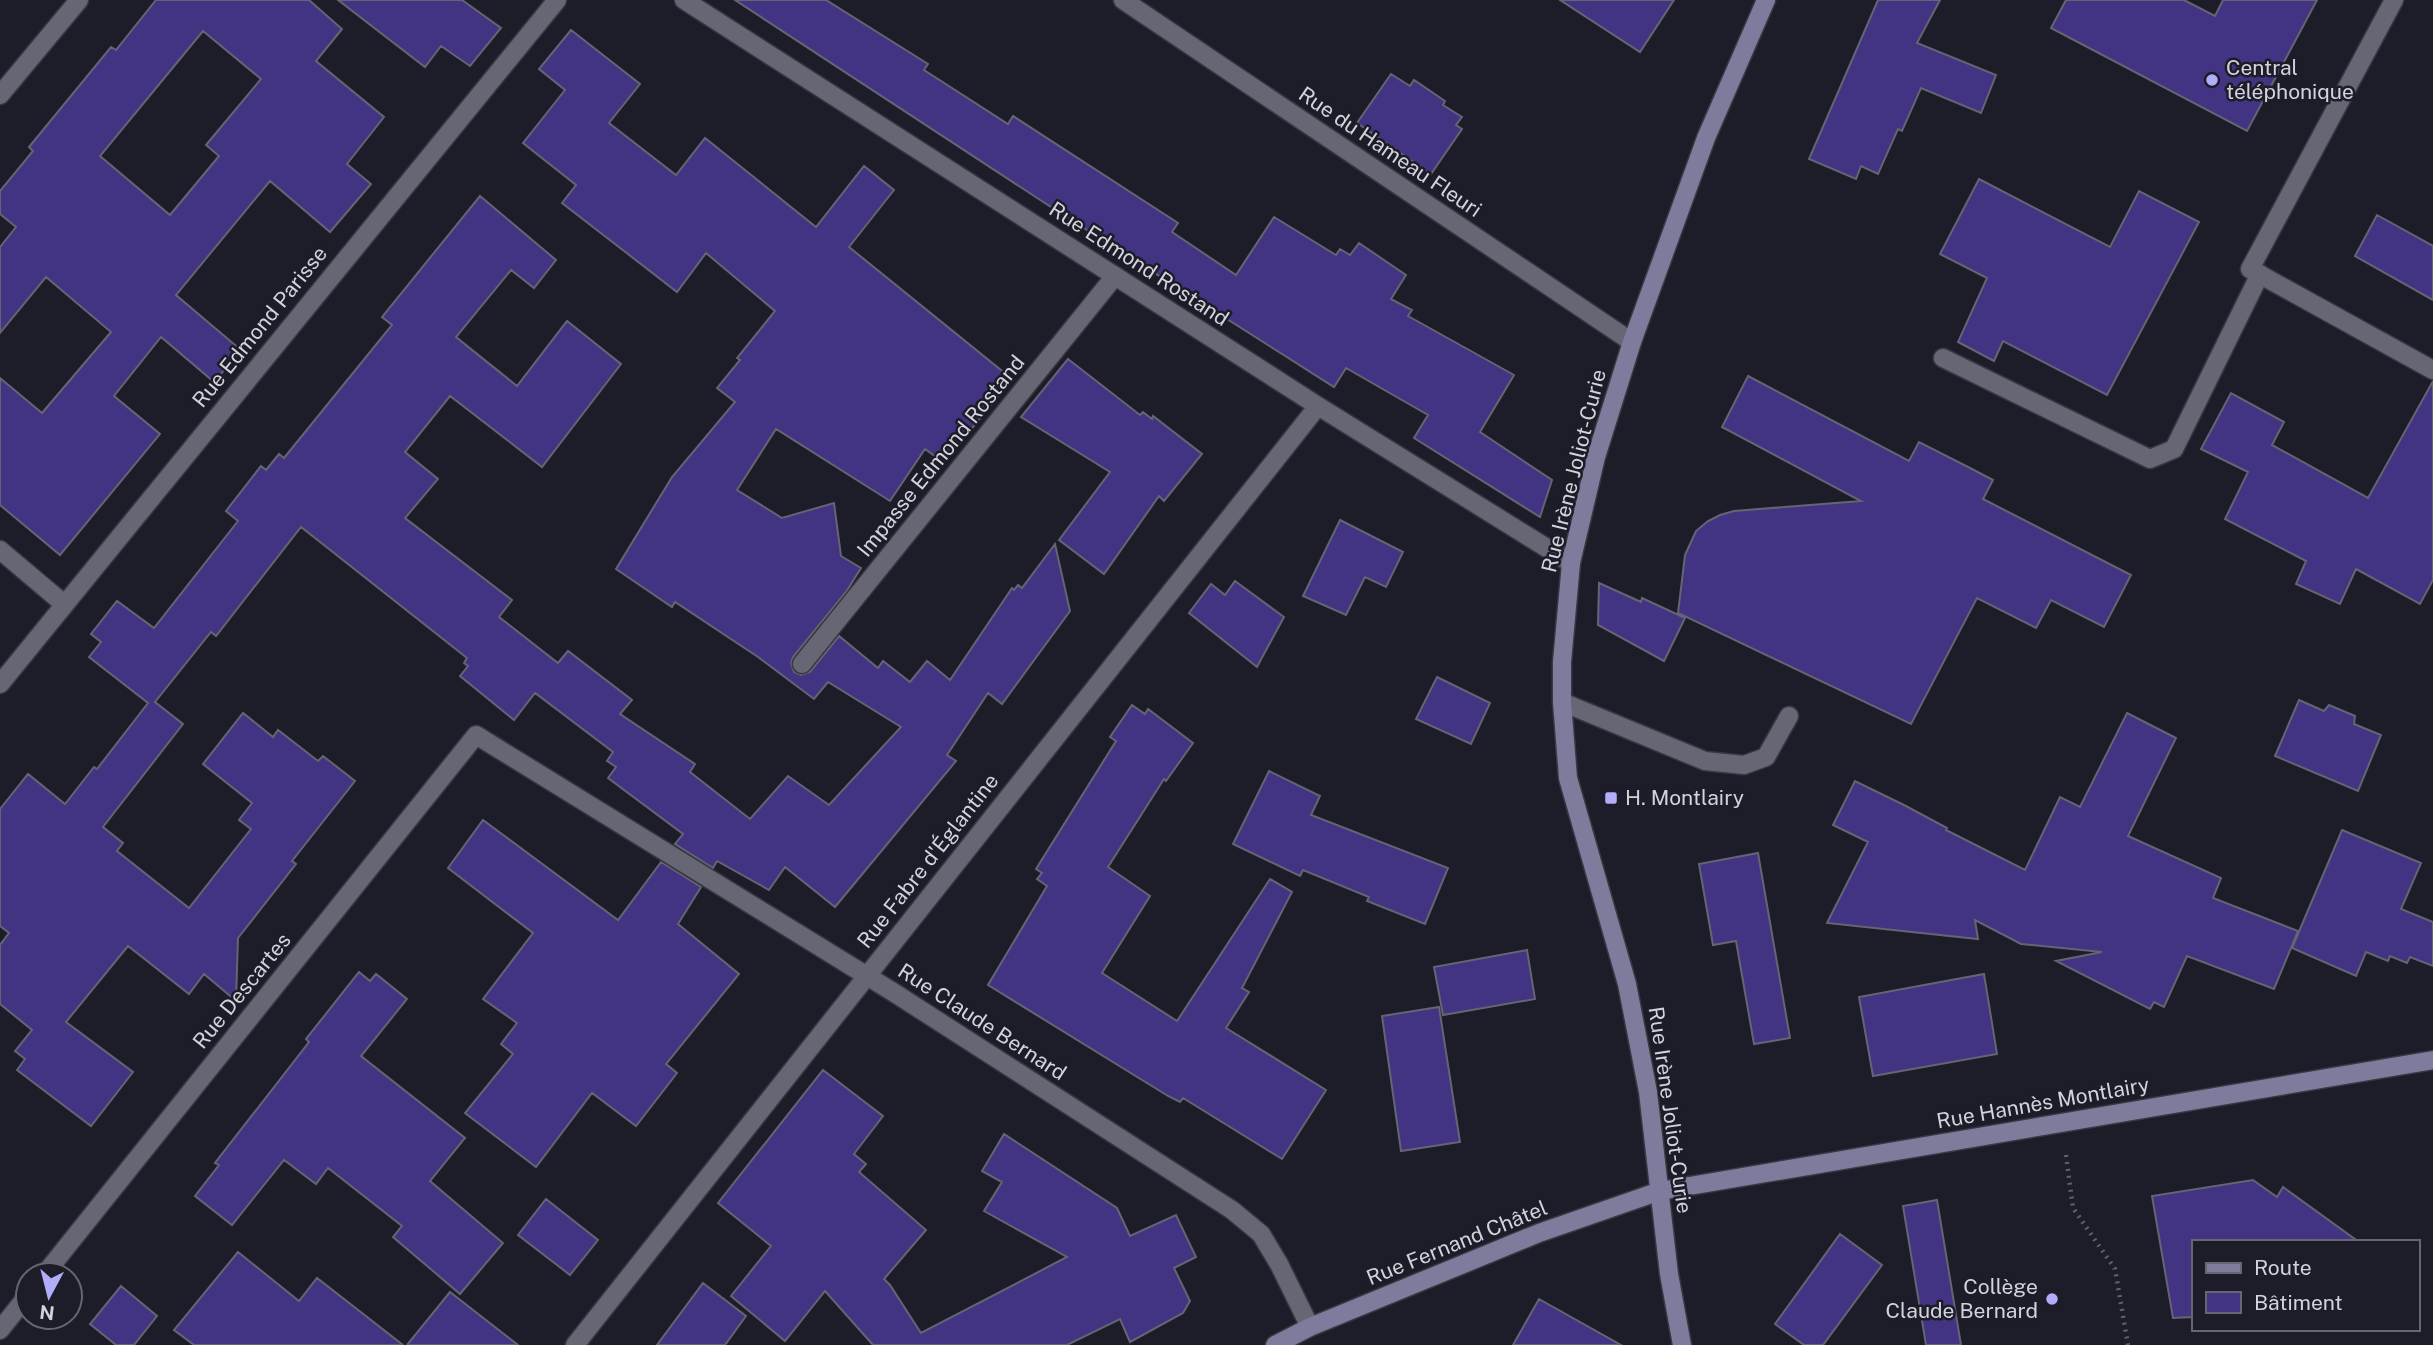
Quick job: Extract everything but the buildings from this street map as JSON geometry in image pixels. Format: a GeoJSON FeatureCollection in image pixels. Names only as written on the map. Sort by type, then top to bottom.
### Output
{"type":"FeatureCollection","features":[{"type":"Feature","properties":{"kind":"street"},"geometry":{"type":"LineString","coordinates":[[0,95],[79,0]]}},
{"type":"Feature","properties":{"kind":"street","name":"Rue Edmond Parisse"},"geometry":{"type":"LineString","coordinates":[[0,684],[557,0]]}},
{"type":"Feature","properties":{"kind":"street","name":"Rue Edmond Rostand"},"geometry":{"type":"LineString","coordinates":[[684,0],[1318,406],[1571,563]]}},
{"type":"Feature","properties":{"kind":"street","name":"Rue du Hameau Fleuri"},"geometry":{"type":"LineString","coordinates":[[1123,0],[1632,342]]}},
{"type":"Feature","properties":{"kind":"street","name":"Rue Irène Joliot-Curie"},"geometry":{"type":"LineString","coordinates":[[1682,1345],[1669,1274],[1648,1092],[1627,984],[1567,778],[1562,702],[1564,623],[1571,563],[1596,457],[1632,342],[1706,138],[1766,0]]}},
{"type":"Feature","properties":{"kind":"street"},"geometry":{"type":"LineString","coordinates":[[2394,0],[2250,269],[2433,370]]}},
{"type":"Feature","properties":{"kind":"street"},"geometry":{"type":"LineString","coordinates":[[1943,358],[2150,459],[2174,449],[2260,274]]}},
{"type":"Feature","properties":{"kind":"street","name":"Impasse Edmond Rostand"},"geometry":{"type":"LineString","coordinates":[[802,664],[1115,276]]}},
{"type":"Feature","properties":{"kind":"street","name":"Rue Fabre d'Églantine"},"geometry":{"type":"LineString","coordinates":[[575,1345],[1318,406]]}},
{"type":"Feature","properties":{"kind":"street"},"geometry":{"type":"LineString","coordinates":[[0,550],[64,604]]}},
{"type":"Feature","properties":{"kind":"street"},"geometry":{"type":"LineString","coordinates":[[1562,702],[1704,761],[1744,765],[1766,757],[1788,716]]}},
{"type":"Feature","properties":{"kind":"street","name":"Rue Claude Bernard"},"geometry":{"type":"LineString","coordinates":[[475,735],[867,975],[1232,1210],[1261,1234],[1310,1327]]}},
{"type":"Feature","properties":{"kind":"street","name":"Rue Descartes"},"geometry":{"type":"LineString","coordinates":[[55,1261],[475,735]]}},
{"type":"Feature","properties":{"kind":"street","name":"Rue Hannès Montlairy"},"geometry":{"type":"LineString","coordinates":[[1660,1191],[2433,1060]]}},
{"type":"Feature","properties":{"kind":"street","name":"Rue Fernand Châtel"},"geometry":{"type":"LineString","coordinates":[[1275,1345],[1310,1327],[1539,1233],[1660,1191]]}},
{"type":"Feature","properties":{"kind":"street"},"geometry":{"type":"LineString","coordinates":[[0,1330],[14,1312]]}},
{"type":"Feature","properties":{"kind":"path"},"geometry":{"type":"LineString","coordinates":[[2061,1123],[2073,1208],[2115,1269],[2128,1345]]}},
{"type":"Feature","properties":{"kind":"place","name":"Central téléphonique"},"geometry":{"type":"Point","coordinates":[2212,80]}},
{"type":"Feature","properties":{"kind":"place","name":"H. Montlairy"},"geometry":{"type":"Point","coordinates":[1611,798]}},
{"type":"Feature","properties":{"kind":"place","name":"Collège Claude Bernard"},"geometry":{"type":"Point","coordinates":[2052,1299]}}]}
